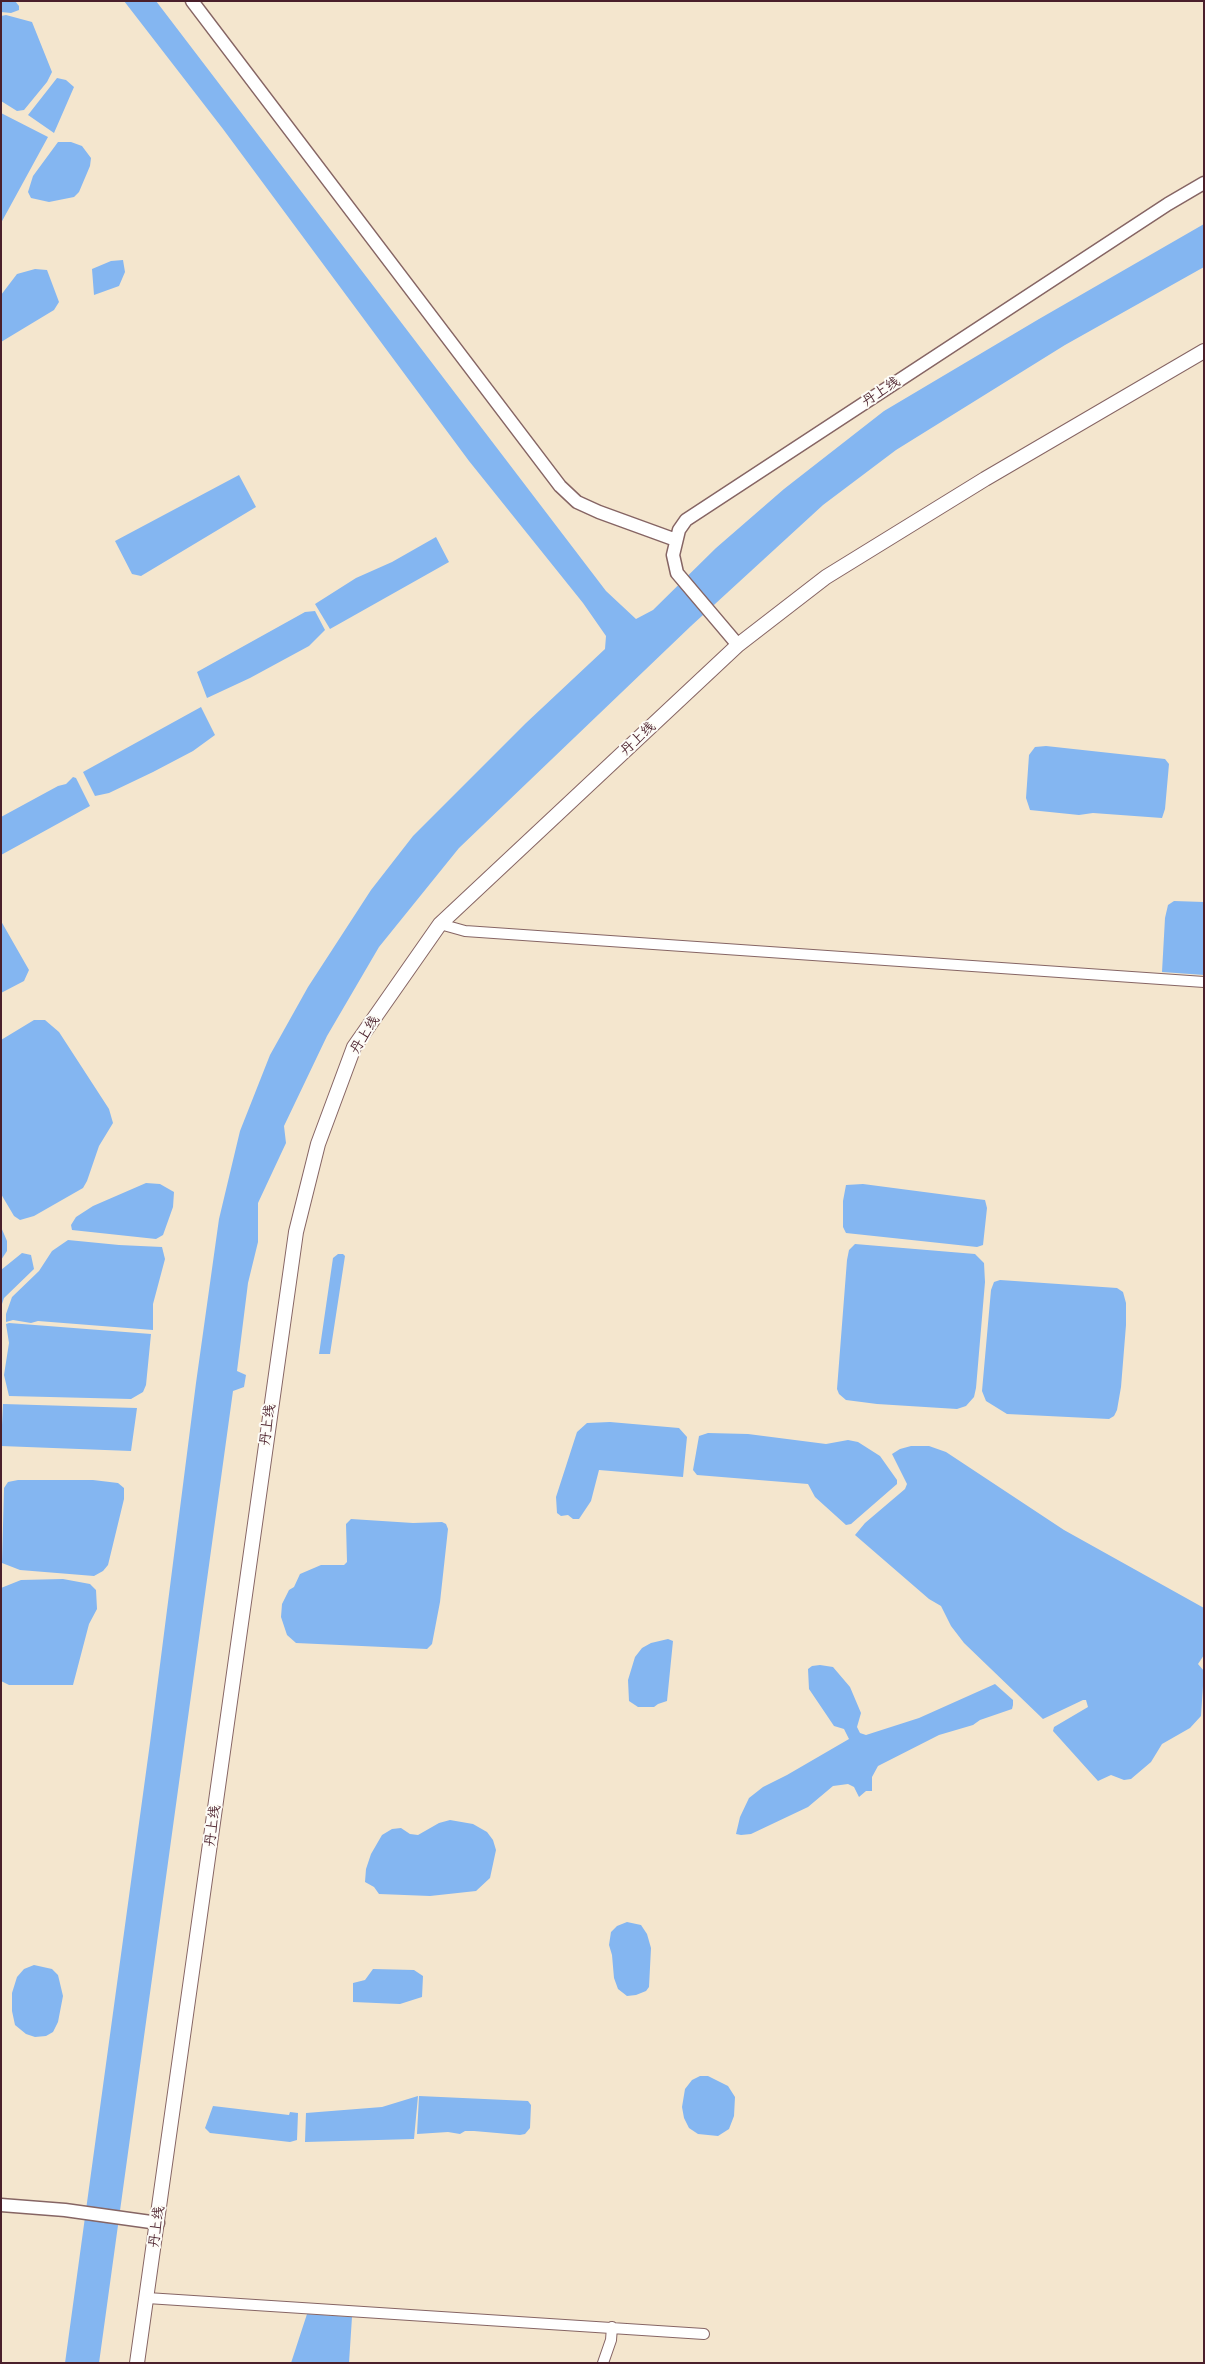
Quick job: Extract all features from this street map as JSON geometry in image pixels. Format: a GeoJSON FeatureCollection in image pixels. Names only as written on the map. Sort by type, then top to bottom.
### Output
{"type":"FeatureCollection","features":[{"type":"Feature","properties":{"kind":"main road","name":"丹上线"},"geometry":{"type":"LineString","coordinates":[[137,2363],[296,1232],[318,1144],[354,1047],[440,924],[738,645],[826,577],[985,479],[1204,351]]}},
{"type":"Feature","properties":{"kind":"street"},"geometry":{"type":"LineString","coordinates":[[192,1],[560,486],[577,502],[676,540]]}},
{"type":"Feature","properties":{"kind":"street","name":"丹上线"},"geometry":{"type":"LineString","coordinates":[[738,645],[677,573],[673,555],[676,540],[686,520],[1168,204],[1204,183]]}},
{"type":"Feature","properties":{"kind":"street"},"geometry":{"type":"LineString","coordinates":[[440,924],[465,931],[1204,982]]}},
{"type":"Feature","properties":{"kind":"street"},"geometry":{"type":"LineString","coordinates":[[1,2205],[87,2213],[158,2223]]}},
{"type":"Feature","properties":{"kind":"street"},"geometry":{"type":"LineString","coordinates":[[147,2298],[704,2334]]}},
{"type":"Feature","properties":{"kind":"street"},"geometry":{"type":"LineString","coordinates":[[603,2363],[611,2340],[612,2327]]}},
{"type":"Feature","properties":{"kind":"water"},"geometry":{"type":"Polygon","coordinates":[[[1,1],[15,1],[19,6],[19,10],[11,13],[1,12],[1,1]]]}},
{"type":"Feature","properties":{"kind":"water"},"geometry":{"type":"Polygon","coordinates":[[[124,1],[156,1],[606,591],[636,619],[653,610],[716,548],[784,489],[884,411],[1204,224],[1204,267],[1065,345],[896,450],[823,505],[691,626],[459,848],[379,947],[327,1036],[284,1126],[286,1143],[258,1203],[258,1242],[248,1283],[237,1371],[246,1375],[244,1387],[233,1391],[99,2363],[65,2363],[150,1743],[219,1219],[240,1131],[270,1055],[308,987],[371,890],[413,836],[526,723],[605,649],[606,636],[583,603],[469,461],[223,129],[124,1]]]}},
{"type":"Feature","properties":{"kind":"water"},"geometry":{"type":"Polygon","coordinates":[[[6,15],[32,22],[52,72],[47,82],[24,110],[17,111],[1,101],[1,16],[6,15]]]}},
{"type":"Feature","properties":{"kind":"water"},"geometry":{"type":"Polygon","coordinates":[[[57,78],[66,80],[74,87],[54,133],[28,115],[57,78]]]}},
{"type":"Feature","properties":{"kind":"water"},"geometry":{"type":"Polygon","coordinates":[[[1,113],[48,137],[1,223],[1,113]]]}},
{"type":"Feature","properties":{"kind":"water"},"geometry":{"type":"Polygon","coordinates":[[[58,142],[71,142],[82,146],[91,158],[90,166],[79,192],[74,197],[49,202],[31,198],[28,192],[33,176],[58,142]]]}},
{"type":"Feature","properties":{"kind":"water"},"geometry":{"type":"Polygon","coordinates":[[[123,260],[125,272],[119,286],[94,295],[92,269],[111,261],[123,260]]]}},
{"type":"Feature","properties":{"kind":"water"},"geometry":{"type":"Polygon","coordinates":[[[35,269],[47,270],[59,302],[54,310],[1,342],[1,295],[17,274],[35,269]]]}},
{"type":"Feature","properties":{"kind":"water"},"geometry":{"type":"Polygon","coordinates":[[[239,475],[256,507],[141,576],[132,574],[115,541],[239,475]]]}},
{"type":"Feature","properties":{"kind":"water"},"geometry":{"type":"Polygon","coordinates":[[[436,537],[449,562],[330,629],[315,604],[356,578],[392,562],[436,537]]]}},
{"type":"Feature","properties":{"kind":"water"},"geometry":{"type":"Polygon","coordinates":[[[315,611],[325,630],[309,646],[250,678],[207,698],[197,672],[305,612],[315,611]]]}},
{"type":"Feature","properties":{"kind":"water"},"geometry":{"type":"Polygon","coordinates":[[[201,707],[215,735],[193,751],[153,772],[109,793],[95,796],[83,772],[201,707]]]}},
{"type":"Feature","properties":{"kind":"water"},"geometry":{"type":"Polygon","coordinates":[[[1046,746],[1165,759],[1169,764],[1165,809],[1162,818],[1093,813],[1079,815],[1030,810],[1026,798],[1029,755],[1035,747],[1046,746]]]}},
{"type":"Feature","properties":{"kind":"water"},"geometry":{"type":"Polygon","coordinates":[[[73,777],[76,778],[90,806],[1,855],[1,817],[58,786],[66,784],[73,777]]]}},
{"type":"Feature","properties":{"kind":"water"},"geometry":{"type":"Polygon","coordinates":[[[1174,901],[1204,902],[1204,975],[1162,972],[1165,918],[1168,905],[1174,901]]]}},
{"type":"Feature","properties":{"kind":"water"},"geometry":{"type":"Polygon","coordinates":[[[1,921],[29,970],[24,981],[1,993],[1,921]]]}},
{"type":"Feature","properties":{"kind":"water"},"geometry":{"type":"Polygon","coordinates":[[[34,1020],[45,1020],[59,1032],[109,1109],[113,1123],[99,1146],[83,1188],[34,1216],[20,1220],[14,1216],[1,1194],[1,1040],[34,1020]]]}},
{"type":"Feature","properties":{"kind":"water"},"geometry":{"type":"Polygon","coordinates":[[[146,1183],[160,1184],[174,1192],[173,1207],[163,1235],[156,1239],[72,1230],[71,1225],[76,1217],[93,1206],[146,1183]]]}},
{"type":"Feature","properties":{"kind":"water"},"geometry":{"type":"Polygon","coordinates":[[[863,1184],[985,1200],[987,1208],[983,1245],[977,1247],[846,1233],[843,1227],[843,1201],[846,1185],[863,1184]]]}},
{"type":"Feature","properties":{"kind":"water"},"geometry":{"type":"Polygon","coordinates":[[[1,1227],[7,1241],[7,1251],[1,1260],[1,1227]]]}},
{"type":"Feature","properties":{"kind":"water"},"geometry":{"type":"Polygon","coordinates":[[[68,1240],[162,1247],[165,1259],[153,1304],[153,1330],[38,1321],[31,1323],[13,1320],[6,1322],[6,1314],[12,1297],[39,1271],[52,1251],[68,1240]]]}},
{"type":"Feature","properties":{"kind":"water"},"geometry":{"type":"Polygon","coordinates":[[[855,1244],[975,1254],[984,1263],[985,1282],[976,1388],[974,1397],[966,1406],[957,1409],[877,1404],[846,1400],[839,1394],[837,1389],[847,1260],[849,1250],[855,1244]]]}},
{"type":"Feature","properties":{"kind":"water"},"geometry":{"type":"Polygon","coordinates":[[[22,1253],[31,1255],[34,1269],[4,1298],[1,1307],[1,1270],[22,1253]]]}},
{"type":"Feature","properties":{"kind":"water"},"geometry":{"type":"Polygon","coordinates":[[[338,1254],[345,1256],[330,1354],[319,1354],[333,1258],[338,1254]]]}},
{"type":"Feature","properties":{"kind":"water"},"geometry":{"type":"Polygon","coordinates":[[[1000,1280],[1117,1288],[1123,1292],[1126,1303],[1126,1325],[1121,1387],[1117,1410],[1114,1416],[1109,1419],[1007,1414],[986,1401],[982,1391],[991,1290],[994,1282],[1000,1280]]]}},
{"type":"Feature","properties":{"kind":"water"},"geometry":{"type":"Polygon","coordinates":[[[6,1324],[151,1334],[146,1385],[143,1392],[131,1399],[9,1396],[4,1375],[9,1343],[6,1324]]]}},
{"type":"Feature","properties":{"kind":"water"},"geometry":{"type":"Polygon","coordinates":[[[3,1404],[137,1408],[131,1451],[1,1446],[3,1404]]]}},
{"type":"Feature","properties":{"kind":"water"},"geometry":{"type":"Polygon","coordinates":[[[610,1422],[679,1428],[687,1437],[683,1477],[599,1470],[591,1501],[579,1519],[573,1519],[568,1515],[561,1516],[557,1513],[556,1497],[577,1432],[587,1423],[610,1422]]]}},
{"type":"Feature","properties":{"kind":"water"},"geometry":{"type":"Polygon","coordinates":[[[708,1433],[748,1434],[826,1444],[848,1440],[858,1442],[880,1456],[897,1480],[897,1484],[851,1524],[846,1525],[815,1497],[808,1484],[697,1475],[693,1470],[699,1436],[708,1433]]]}},
{"type":"Feature","properties":{"kind":"water"},"geometry":{"type":"Polygon","coordinates":[[[911,1446],[929,1446],[946,1452],[1064,1530],[1204,1608],[1204,1655],[1198,1664],[1204,1671],[1201,1716],[1190,1728],[1162,1744],[1151,1762],[1131,1779],[1124,1780],[1111,1775],[1098,1781],[1053,1731],[1054,1727],[1088,1707],[1086,1700],[1043,1719],[964,1643],[951,1626],[941,1606],[929,1599],[855,1535],[865,1523],[905,1489],[907,1484],[892,1454],[900,1449],[911,1446]]]}},
{"type":"Feature","properties":{"kind":"water"},"geometry":{"type":"Polygon","coordinates":[[[18,1480],[93,1480],[118,1483],[124,1488],[124,1499],[108,1565],[103,1571],[94,1576],[20,1570],[2,1563],[4,1488],[8,1482],[18,1480]]]}},
{"type":"Feature","properties":{"kind":"water"},"geometry":{"type":"Polygon","coordinates":[[[351,1519],[413,1523],[442,1522],[446,1524],[448,1529],[440,1602],[432,1644],[427,1649],[296,1643],[287,1635],[281,1617],[282,1604],[289,1590],[294,1587],[300,1574],[321,1565],[344,1565],[347,1562],[346,1524],[351,1519]]]}},
{"type":"Feature","properties":{"kind":"water"},"geometry":{"type":"Polygon","coordinates":[[[63,1579],[90,1584],[96,1590],[97,1609],[89,1624],[73,1685],[9,1685],[1,1681],[1,1588],[21,1580],[63,1579]]]}},
{"type":"Feature","properties":{"kind":"water"},"geometry":{"type":"Polygon","coordinates":[[[668,1639],[673,1641],[667,1701],[654,1707],[638,1707],[629,1701],[628,1680],[635,1657],[642,1648],[651,1643],[668,1639]]]}},
{"type":"Feature","properties":{"kind":"water"},"geometry":{"type":"Polygon","coordinates":[[[812,1666],[833,1667],[850,1687],[861,1713],[857,1727],[860,1733],[866,1735],[919,1718],[995,1684],[1013,1700],[1013,1705],[1012,1709],[980,1720],[973,1725],[939,1735],[878,1766],[872,1777],[872,1791],[866,1791],[859,1797],[854,1787],[848,1784],[833,1786],[808,1807],[751,1834],[736,1834],[740,1817],[749,1798],[763,1787],[849,1739],[844,1729],[834,1726],[809,1689],[808,1669],[812,1666]]]}},
{"type":"Feature","properties":{"kind":"water"},"geometry":{"type":"Polygon","coordinates":[[[450,1820],[473,1824],[487,1832],[493,1840],[496,1850],[490,1878],[476,1891],[430,1896],[379,1894],[374,1887],[365,1882],[366,1869],[371,1854],[382,1835],[392,1829],[401,1828],[410,1834],[418,1835],[439,1823],[450,1820]]]}},
{"type":"Feature","properties":{"kind":"water"},"geometry":{"type":"Polygon","coordinates":[[[627,1922],[641,1925],[647,1934],[651,1948],[649,1987],[646,1991],[627,1996],[618,1989],[614,1978],[609,1945],[611,1932],[617,1926],[627,1922]]]}},
{"type":"Feature","properties":{"kind":"water"},"geometry":{"type":"Polygon","coordinates":[[[34,1965],[52,1969],[58,1975],[63,1996],[58,2022],[53,2032],[46,2036],[35,2037],[26,2034],[15,2025],[12,2011],[12,1993],[17,1977],[24,1969],[34,1965]]]}},
{"type":"Feature","properties":{"kind":"water"},"geometry":{"type":"Polygon","coordinates":[[[373,1969],[414,1970],[423,1976],[422,1997],[400,2004],[353,2002],[353,1983],[365,1980],[373,1969]]]}},
{"type":"Feature","properties":{"kind":"water"},"geometry":{"type":"Polygon","coordinates":[[[700,2076],[708,2076],[728,2086],[735,2097],[734,2116],[729,2129],[718,2136],[698,2134],[689,2128],[684,2118],[682,2107],[685,2089],[692,2080],[700,2076]]]}},
{"type":"Feature","properties":{"kind":"water"},"geometry":{"type":"Polygon","coordinates":[[[418,2096],[414,2139],[305,2142],[306,2113],[382,2107],[418,2096]]]}},
{"type":"Feature","properties":{"kind":"water"},"geometry":{"type":"Polygon","coordinates":[[[419,2096],[528,2101],[531,2105],[530,2128],[525,2134],[520,2135],[474,2131],[465,2131],[460,2134],[448,2132],[417,2134],[419,2096]]]}},
{"type":"Feature","properties":{"kind":"water"},"geometry":{"type":"Polygon","coordinates":[[[213,2106],[289,2115],[290,2112],[298,2113],[297,2140],[290,2142],[210,2133],[205,2128],[213,2106]]]}},
{"type":"Feature","properties":{"kind":"water"},"geometry":{"type":"Polygon","coordinates":[[[307,2314],[352,2317],[349,2363],[291,2363],[307,2314]]]}}]}
